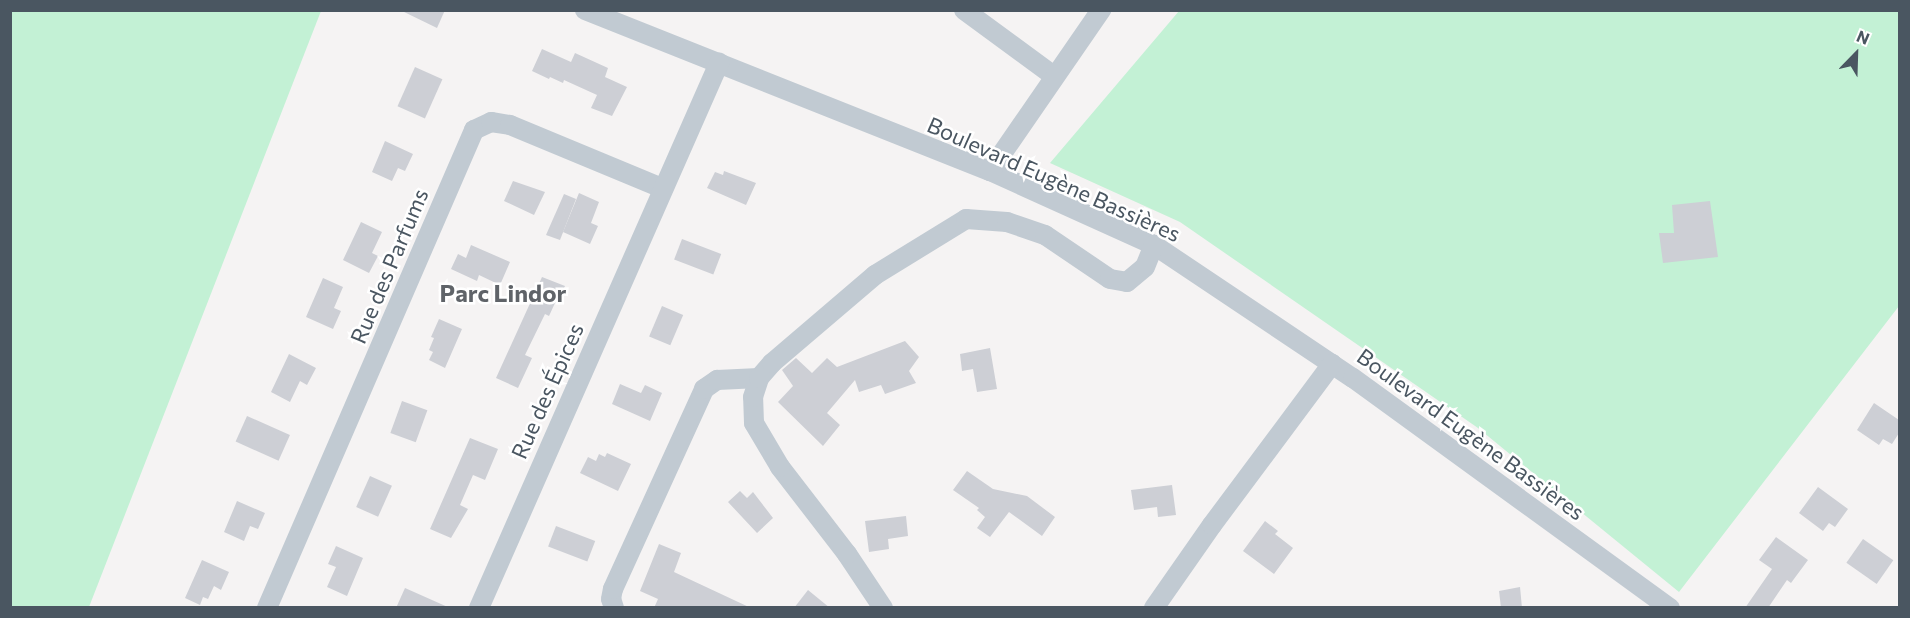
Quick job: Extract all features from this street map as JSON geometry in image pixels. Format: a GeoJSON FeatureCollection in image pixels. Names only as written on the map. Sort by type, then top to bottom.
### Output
{"type":"FeatureCollection","features":[{"type":"Feature","properties":{"kind":"street","name":"Boulevard Eugène Bassières"},"geometry":{"type":"LineString","coordinates":[[585,10],[990,171],[1154,245],[1332,364],[1670,608]]}},
{"type":"Feature","properties":{"kind":"street"},"geometry":{"type":"LineString","coordinates":[[964,10],[1054,76]]}},
{"type":"Feature","properties":{"kind":"street"},"geometry":{"type":"LineString","coordinates":[[990,171],[1101,10]]}},
{"type":"Feature","properties":{"kind":"street","name":"Rue des Épices"},"geometry":{"type":"LineString","coordinates":[[479,608],[719,63]]}},
{"type":"Feature","properties":{"kind":"street","name":"Rue des Parfums"},"geometry":{"type":"LineString","coordinates":[[267,608],[474,130],[491,122],[510,125],[662,188]]}},
{"type":"Feature","properties":{"kind":"street"},"geometry":{"type":"LineString","coordinates":[[883,608],[847,554],[780,467],[754,423],[753,397],[759,378],[772,363],[875,275],[966,219],[1006,222],[1045,235],[1110,279],[1127,282],[1145,267],[1154,245]]}},
{"type":"Feature","properties":{"kind":"street"},"geometry":{"type":"LineString","coordinates":[[1154,608],[1212,525],[1332,364]]}},
{"type":"Feature","properties":{"kind":"street"},"geometry":{"type":"LineString","coordinates":[[614,608],[611,599],[613,589],[704,389],[717,380],[759,378]]}},
{"type":"Feature","properties":{"kind":"green space"},"geometry":{"type":"Polygon","coordinates":[[[10,11],[321,11],[89,607],[11,607],[10,11]]]}},
{"type":"Feature","properties":{"kind":"green space"},"geometry":{"type":"Polygon","coordinates":[[[1179,11],[1899,11],[1899,306],[1679,592],[1478,428],[1180,222],[1050,163],[1179,11]]]}},
{"type":"Feature","properties":{"kind":"building"},"geometry":{"type":"Polygon","coordinates":[[[400,10],[445,10],[437,28],[400,10]]]}},
{"type":"Feature","properties":{"kind":"building"},"geometry":{"type":"Polygon","coordinates":[[[542,49],[571,62],[575,53],[608,68],[605,77],[627,87],[612,116],[591,108],[597,95],[564,80],[563,83],[532,71],[542,49]]]}},
{"type":"Feature","properties":{"kind":"building"},"geometry":{"type":"Polygon","coordinates":[[[415,67],[442,79],[425,118],[398,106],[415,67]]]}},
{"type":"Feature","properties":{"kind":"building"},"geometry":{"type":"Polygon","coordinates":[[[385,141],[413,154],[405,171],[398,168],[392,181],[372,172],[385,141]]]}},
{"type":"Feature","properties":{"kind":"building"},"geometry":{"type":"Polygon","coordinates":[[[724,171],[756,183],[746,205],[707,188],[715,172],[723,175],[724,171]]]}},
{"type":"Feature","properties":{"kind":"building"},"geometry":{"type":"Polygon","coordinates":[[[513,181],[545,192],[534,215],[504,201],[513,181]]]}},
{"type":"Feature","properties":{"kind":"building"},"geometry":{"type":"Polygon","coordinates":[[[579,193],[599,202],[591,223],[598,226],[590,244],[563,232],[579,193]]]}},
{"type":"Feature","properties":{"kind":"building"},"geometry":{"type":"Polygon","coordinates":[[[564,194],[576,199],[560,240],[546,235],[564,194]]]}},
{"type":"Feature","properties":{"kind":"building"},"geometry":{"type":"Polygon","coordinates":[[[1710,201],[1718,257],[1663,263],[1659,233],[1674,233],[1672,205],[1710,201]]]}},
{"type":"Feature","properties":{"kind":"building"},"geometry":{"type":"Polygon","coordinates":[[[361,222],[382,232],[372,253],[378,256],[369,273],[343,260],[361,222]]]}},
{"type":"Feature","properties":{"kind":"building"},"geometry":{"type":"Polygon","coordinates":[[[682,239],[721,254],[713,275],[674,260],[682,239]]]}},
{"type":"Feature","properties":{"kind":"building"},"geometry":{"type":"Polygon","coordinates":[[[471,245],[510,262],[500,285],[479,275],[477,281],[451,269],[458,254],[466,258],[471,245]]]}},
{"type":"Feature","properties":{"kind":"building"},"geometry":{"type":"Polygon","coordinates":[[[542,277],[565,286],[549,316],[545,314],[525,355],[532,358],[518,388],[496,378],[542,277]]]}},
{"type":"Feature","properties":{"kind":"building"},"geometry":{"type":"Polygon","coordinates":[[[323,278],[343,287],[334,308],[341,311],[333,329],[306,317],[323,278]]]}},
{"type":"Feature","properties":{"kind":"building"},"geometry":{"type":"Polygon","coordinates":[[[662,306],[683,315],[670,345],[649,336],[662,306]]]}},
{"type":"Feature","properties":{"kind":"building"},"geometry":{"type":"Polygon","coordinates":[[[439,319],[462,329],[445,368],[429,360],[433,352],[429,350],[434,338],[431,337],[439,319]]]}},
{"type":"Feature","properties":{"kind":"building"},"geometry":{"type":"Polygon","coordinates":[[[905,341],[919,357],[909,371],[916,383],[885,394],[881,385],[859,392],[855,380],[827,413],[840,425],[823,446],[778,402],[793,386],[782,370],[796,358],[812,373],[827,358],[837,367],[905,341]]]}},
{"type":"Feature","properties":{"kind":"building"},"geometry":{"type":"Polygon","coordinates":[[[990,348],[997,389],[977,392],[973,369],[962,371],[960,354],[990,348]]]}},
{"type":"Feature","properties":{"kind":"building"},"geometry":{"type":"Polygon","coordinates":[[[289,354],[316,368],[307,385],[300,381],[290,402],[271,392],[289,354]]]}},
{"type":"Feature","properties":{"kind":"building"},"geometry":{"type":"Polygon","coordinates":[[[620,384],[641,393],[645,385],[662,393],[650,421],[612,404],[620,384]]]}},
{"type":"Feature","properties":{"kind":"building"},"geometry":{"type":"Polygon","coordinates":[[[402,401],[427,410],[416,442],[390,433],[402,401]]]}},
{"type":"Feature","properties":{"kind":"building"},"geometry":{"type":"Polygon","coordinates":[[[1874,403],[1899,420],[1899,433],[1892,444],[1883,439],[1879,445],[1857,430],[1874,403]]]}},
{"type":"Feature","properties":{"kind":"building"},"geometry":{"type":"Polygon","coordinates":[[[247,416],[290,435],[279,461],[236,442],[247,416]]]}},
{"type":"Feature","properties":{"kind":"building"},"geometry":{"type":"Polygon","coordinates":[[[470,438],[498,449],[485,480],[473,475],[460,505],[468,509],[451,538],[430,529],[470,438]]]}},
{"type":"Feature","properties":{"kind":"building"},"geometry":{"type":"Polygon","coordinates":[[[607,453],[631,464],[618,491],[580,473],[588,457],[596,461],[599,454],[605,457],[607,453]]]}},
{"type":"Feature","properties":{"kind":"building"},"geometry":{"type":"Polygon","coordinates":[[[967,471],[993,489],[1027,496],[1055,517],[1042,536],[1009,512],[990,537],[977,528],[985,517],[977,510],[979,508],[953,490],[967,471]]]}},
{"type":"Feature","properties":{"kind":"building"},"geometry":{"type":"Polygon","coordinates":[[[370,476],[392,486],[378,517],[356,507],[370,476]]]}},
{"type":"Feature","properties":{"kind":"building"},"geometry":{"type":"Polygon","coordinates":[[[1172,485],[1176,515],[1158,517],[1157,507],[1134,510],[1131,490],[1172,485]]]}},
{"type":"Feature","properties":{"kind":"building"},"geometry":{"type":"Polygon","coordinates":[[[1818,487],[1848,509],[1835,527],[1829,523],[1823,531],[1799,513],[1818,487]]]}},
{"type":"Feature","properties":{"kind":"building"},"geometry":{"type":"Polygon","coordinates":[[[740,491],[747,498],[753,492],[773,518],[757,533],[728,502],[740,491]]]}},
{"type":"Feature","properties":{"kind":"building"},"geometry":{"type":"Polygon","coordinates":[[[237,501],[265,513],[258,529],[250,526],[244,541],[224,532],[237,501]]]}},
{"type":"Feature","properties":{"kind":"building"},"geometry":{"type":"Polygon","coordinates":[[[906,516],[908,536],[888,539],[889,549],[869,552],[865,521],[906,516]]]}},
{"type":"Feature","properties":{"kind":"building"},"geometry":{"type":"Polygon","coordinates":[[[1265,521],[1278,531],[1275,534],[1293,548],[1274,574],[1243,551],[1265,521]]]}},
{"type":"Feature","properties":{"kind":"building"},"geometry":{"type":"Polygon","coordinates":[[[556,526],[595,541],[587,562],[548,547],[556,526]]]}},
{"type":"Feature","properties":{"kind":"building"},"geometry":{"type":"Polygon","coordinates":[[[1776,537],[1808,560],[1791,583],[1787,580],[1768,608],[1745,608],[1772,569],[1759,560],[1776,537]]]}},
{"type":"Feature","properties":{"kind":"building"},"geometry":{"type":"Polygon","coordinates":[[[1863,539],[1893,560],[1877,584],[1846,563],[1863,539]]]}},
{"type":"Feature","properties":{"kind":"building"},"geometry":{"type":"Polygon","coordinates":[[[659,544],[681,553],[674,572],[751,608],[654,608],[658,599],[640,591],[659,544]]]}},
{"type":"Feature","properties":{"kind":"building"},"geometry":{"type":"Polygon","coordinates":[[[336,546],[363,558],[347,596],[327,587],[336,567],[328,564],[336,546]]]}},
{"type":"Feature","properties":{"kind":"building"},"geometry":{"type":"Polygon","coordinates":[[[202,560],[229,572],[221,590],[214,586],[208,599],[203,597],[200,605],[185,598],[202,560]]]}},
{"type":"Feature","properties":{"kind":"building"},"geometry":{"type":"Polygon","coordinates":[[[1520,587],[1522,608],[1501,608],[1499,591],[1520,587]]]}},
{"type":"Feature","properties":{"kind":"building"},"geometry":{"type":"Polygon","coordinates":[[[405,588],[450,608],[396,608],[405,588]]]}},
{"type":"Feature","properties":{"kind":"building"},"geometry":{"type":"Polygon","coordinates":[[[808,590],[830,608],[794,608],[808,590]]]}},
{"type":"Feature","properties":{"kind":"district","name":"Parc Lindor"},"geometry":{"type":"Point","coordinates":[503,293]}}]}
